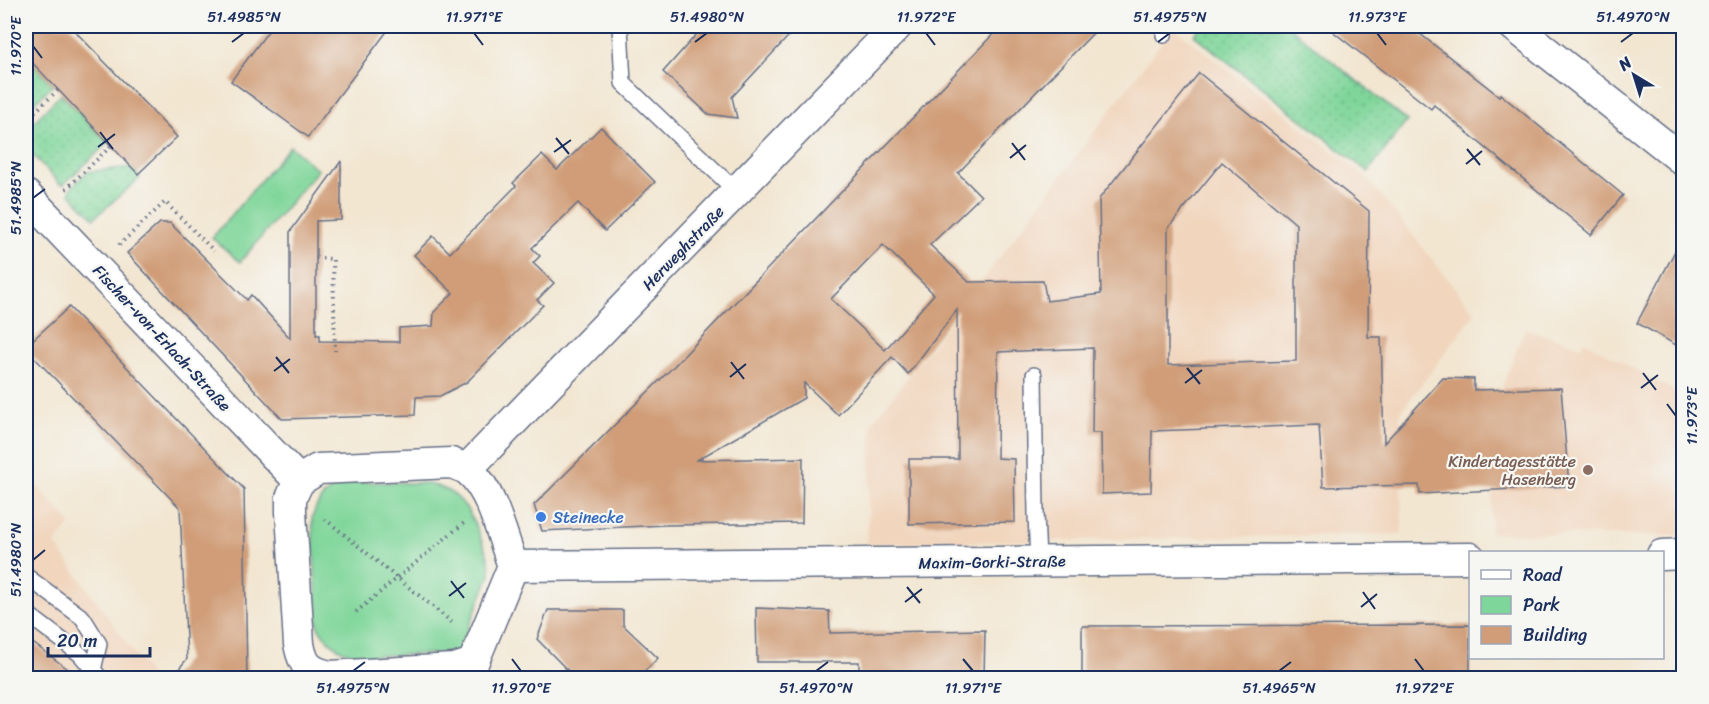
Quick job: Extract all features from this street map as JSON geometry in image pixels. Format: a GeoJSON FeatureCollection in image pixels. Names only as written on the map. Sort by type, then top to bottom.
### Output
{"type":"FeatureCollection","features":[{"type":"Feature","properties":{"kind":"street","name":"Herweghstraße"},"geometry":{"type":"LineString","coordinates":[[467,469],[897,26]]}},
{"type":"Feature","properties":{"kind":"street"},"geometry":{"type":"LineString","coordinates":[[1514,26],[1683,161]]}},
{"type":"Feature","properties":{"kind":"street","name":"Fischer-von-Erlach-Straße"},"geometry":{"type":"LineString","coordinates":[[26,195],[299,481]]}},
{"type":"Feature","properties":{"kind":"street"},"geometry":{"type":"LineString","coordinates":[[452,463],[467,469],[477,479],[487,497],[513,566],[480,671],[455,669],[330,676],[305,673],[299,644],[291,512],[291,498],[299,481],[318,469],[452,463]]}},
{"type":"Feature","properties":{"kind":"street"},"geometry":{"type":"LineString","coordinates":[[1664,555],[1683,554]]}},
{"type":"Feature","properties":{"kind":"street","name":"Maxim-Gorki-Straße"},"geometry":{"type":"LineString","coordinates":[[513,566],[1469,558]]}},
{"type":"Feature","properties":{"kind":"lane"},"geometry":{"type":"LineString","coordinates":[[620,26],[623,83],[737,192]]}},
{"type":"Feature","properties":{"kind":"lane"},"geometry":{"type":"LineString","coordinates":[[1034,375],[1035,514],[1038,561]]}},
{"type":"Feature","properties":{"kind":"lane"},"geometry":{"type":"LineString","coordinates":[[26,576],[83,618],[99,644],[97,674]]}},
{"type":"Feature","properties":{"kind":"lane"},"geometry":{"type":"LineString","coordinates":[[26,613],[80,654],[97,674]]}},
{"type":"Feature","properties":{"kind":"path"},"geometry":{"type":"LineString","coordinates":[[26,120],[58,90]]}},
{"type":"Feature","properties":{"kind":"path"},"geometry":{"type":"LineString","coordinates":[[65,189],[111,146]]}},
{"type":"Feature","properties":{"kind":"path"},"geometry":{"type":"LineString","coordinates":[[112,251],[165,202],[214,250]]}},
{"type":"Feature","properties":{"kind":"path"},"geometry":{"type":"LineString","coordinates":[[316,258],[333,259],[335,351]]}},
{"type":"Feature","properties":{"kind":"path"},"geometry":{"type":"LineString","coordinates":[[321,516],[398,576],[457,627]]}},
{"type":"Feature","properties":{"kind":"path"},"geometry":{"type":"LineString","coordinates":[[356,612],[468,519]]}},
{"type":"Feature","properties":{"kind":"shaded area"},"geometry":{"type":"Polygon","coordinates":[[[1173,27],[1368,179],[1475,313],[1400,413],[1402,534],[867,544],[872,423],[1173,27]]]}},
{"type":"Feature","properties":{"kind":"shaded area","name":"Kindertagesstätte Hasenberg"},"geometry":{"type":"Polygon","coordinates":[[[1525,329],[1581,346],[1584,341],[1683,396],[1683,536],[1491,533],[1494,407],[1525,329]]]}},
{"type":"Feature","properties":{"kind":"shaded area"},"geometry":{"type":"Polygon","coordinates":[[[26,474],[71,524],[55,544],[152,678],[26,678],[26,474]]]}},
{"type":"Feature","properties":{"kind":"green space"},"geometry":{"type":"Polygon","coordinates":[[[1201,26],[1288,26],[1407,121],[1368,172],[1194,35],[1201,26]]]}},
{"type":"Feature","properties":{"kind":"green space"},"geometry":{"type":"Polygon","coordinates":[[[26,56],[53,85],[26,111],[26,56]]]}},
{"type":"Feature","properties":{"kind":"green space"},"geometry":{"type":"Polygon","coordinates":[[[61,94],[108,143],[64,184],[60,184],[26,148],[26,130],[61,94]]]}},
{"type":"Feature","properties":{"kind":"green space"},"geometry":{"type":"Polygon","coordinates":[[[290,146],[318,170],[240,262],[212,238],[290,146]]]}},
{"type":"Feature","properties":{"kind":"green space"},"geometry":{"type":"Polygon","coordinates":[[[131,167],[140,178],[94,218],[70,194],[70,189],[87,172],[131,167]]]}},
{"type":"Feature","properties":{"kind":"green space"},"geometry":{"type":"Polygon","coordinates":[[[364,482],[421,483],[445,489],[460,500],[471,517],[489,561],[490,575],[458,653],[364,656],[343,651],[332,644],[318,627],[312,518],[315,509],[326,493],[342,485],[364,482]]]}},
{"type":"Feature","properties":{"kind":"building"},"geometry":{"type":"Polygon","coordinates":[[[26,26],[70,26],[177,137],[138,174],[26,56],[26,26]]]}},
{"type":"Feature","properties":{"kind":"building"},"geometry":{"type":"Polygon","coordinates":[[[272,26],[391,26],[308,137],[231,81],[272,26]]]}},
{"type":"Feature","properties":{"kind":"building"},"geometry":{"type":"Polygon","coordinates":[[[704,26],[798,26],[732,97],[737,118],[708,114],[663,72],[704,26]]]}},
{"type":"Feature","properties":{"kind":"building"},"geometry":{"type":"Polygon","coordinates":[[[1001,26],[1100,26],[958,173],[981,196],[930,245],[969,282],[1043,281],[1047,301],[1101,294],[1099,199],[1199,73],[1369,211],[1368,337],[1381,337],[1384,443],[1443,378],[1474,379],[1474,390],[1561,388],[1569,486],[1420,494],[1419,485],[1323,487],[1319,425],[1152,431],[1151,492],[1102,494],[1101,433],[1092,433],[1093,348],[998,352],[997,458],[1014,459],[1015,522],[909,524],[909,459],[958,459],[957,310],[908,374],[892,357],[838,415],[804,383],[804,398],[697,460],[803,458],[802,523],[666,525],[542,531],[534,505],[674,366],[1001,26]],[[1222,162],[1168,228],[1168,365],[1296,361],[1296,224],[1222,162]],[[883,245],[831,299],[885,350],[934,294],[883,245]]]}},
{"type":"Feature","properties":{"kind":"building"},"geometry":{"type":"Polygon","coordinates":[[[1326,26],[1410,26],[1499,96],[1500,94],[1623,195],[1591,235],[1434,105],[1431,109],[1326,26]]]}},
{"type":"Feature","properties":{"kind":"building"},"geometry":{"type":"Polygon","coordinates":[[[601,127],[655,182],[605,231],[578,203],[532,248],[540,256],[533,263],[554,283],[537,300],[543,305],[467,382],[440,396],[416,397],[415,415],[282,419],[127,253],[160,223],[170,223],[247,300],[251,295],[290,338],[290,232],[341,161],[341,220],[316,221],[316,335],[320,335],[320,341],[399,342],[399,328],[433,326],[434,312],[453,293],[414,255],[433,236],[450,253],[516,186],[513,183],[542,155],[557,170],[601,127]]]}},
{"type":"Feature","properties":{"kind":"building"},"geometry":{"type":"Polygon","coordinates":[[[1683,236],[1683,349],[1637,323],[1683,236]]]}},
{"type":"Feature","properties":{"kind":"building"},"geometry":{"type":"Polygon","coordinates":[[[69,307],[244,489],[247,678],[171,678],[187,659],[180,508],[26,349],[26,346],[69,307]]]}},
{"type":"Feature","properties":{"kind":"building"},"geometry":{"type":"Polygon","coordinates":[[[756,608],[829,611],[830,633],[985,630],[984,678],[859,678],[859,662],[757,662],[756,608]]]}},
{"type":"Feature","properties":{"kind":"building"},"geometry":{"type":"Polygon","coordinates":[[[548,610],[623,610],[623,625],[658,658],[638,678],[575,678],[537,639],[548,610]]]}},
{"type":"Feature","properties":{"kind":"building"},"geometry":{"type":"Polygon","coordinates":[[[1469,625],[1470,678],[1082,678],[1082,626],[1469,625]]]}},
{"type":"Feature","properties":{"kind":"building"},"geometry":{"type":"Polygon","coordinates":[[[26,638],[80,678],[26,678],[26,638]]]}},
{"type":"Feature","properties":{"kind":"place","name":"Kindertagesstätte Hasenberg"},"geometry":{"type":"Point","coordinates":[1588,470]}},
{"type":"Feature","properties":{"kind":"place","name":"Steinecke"},"geometry":{"type":"Point","coordinates":[541,517]}}]}
